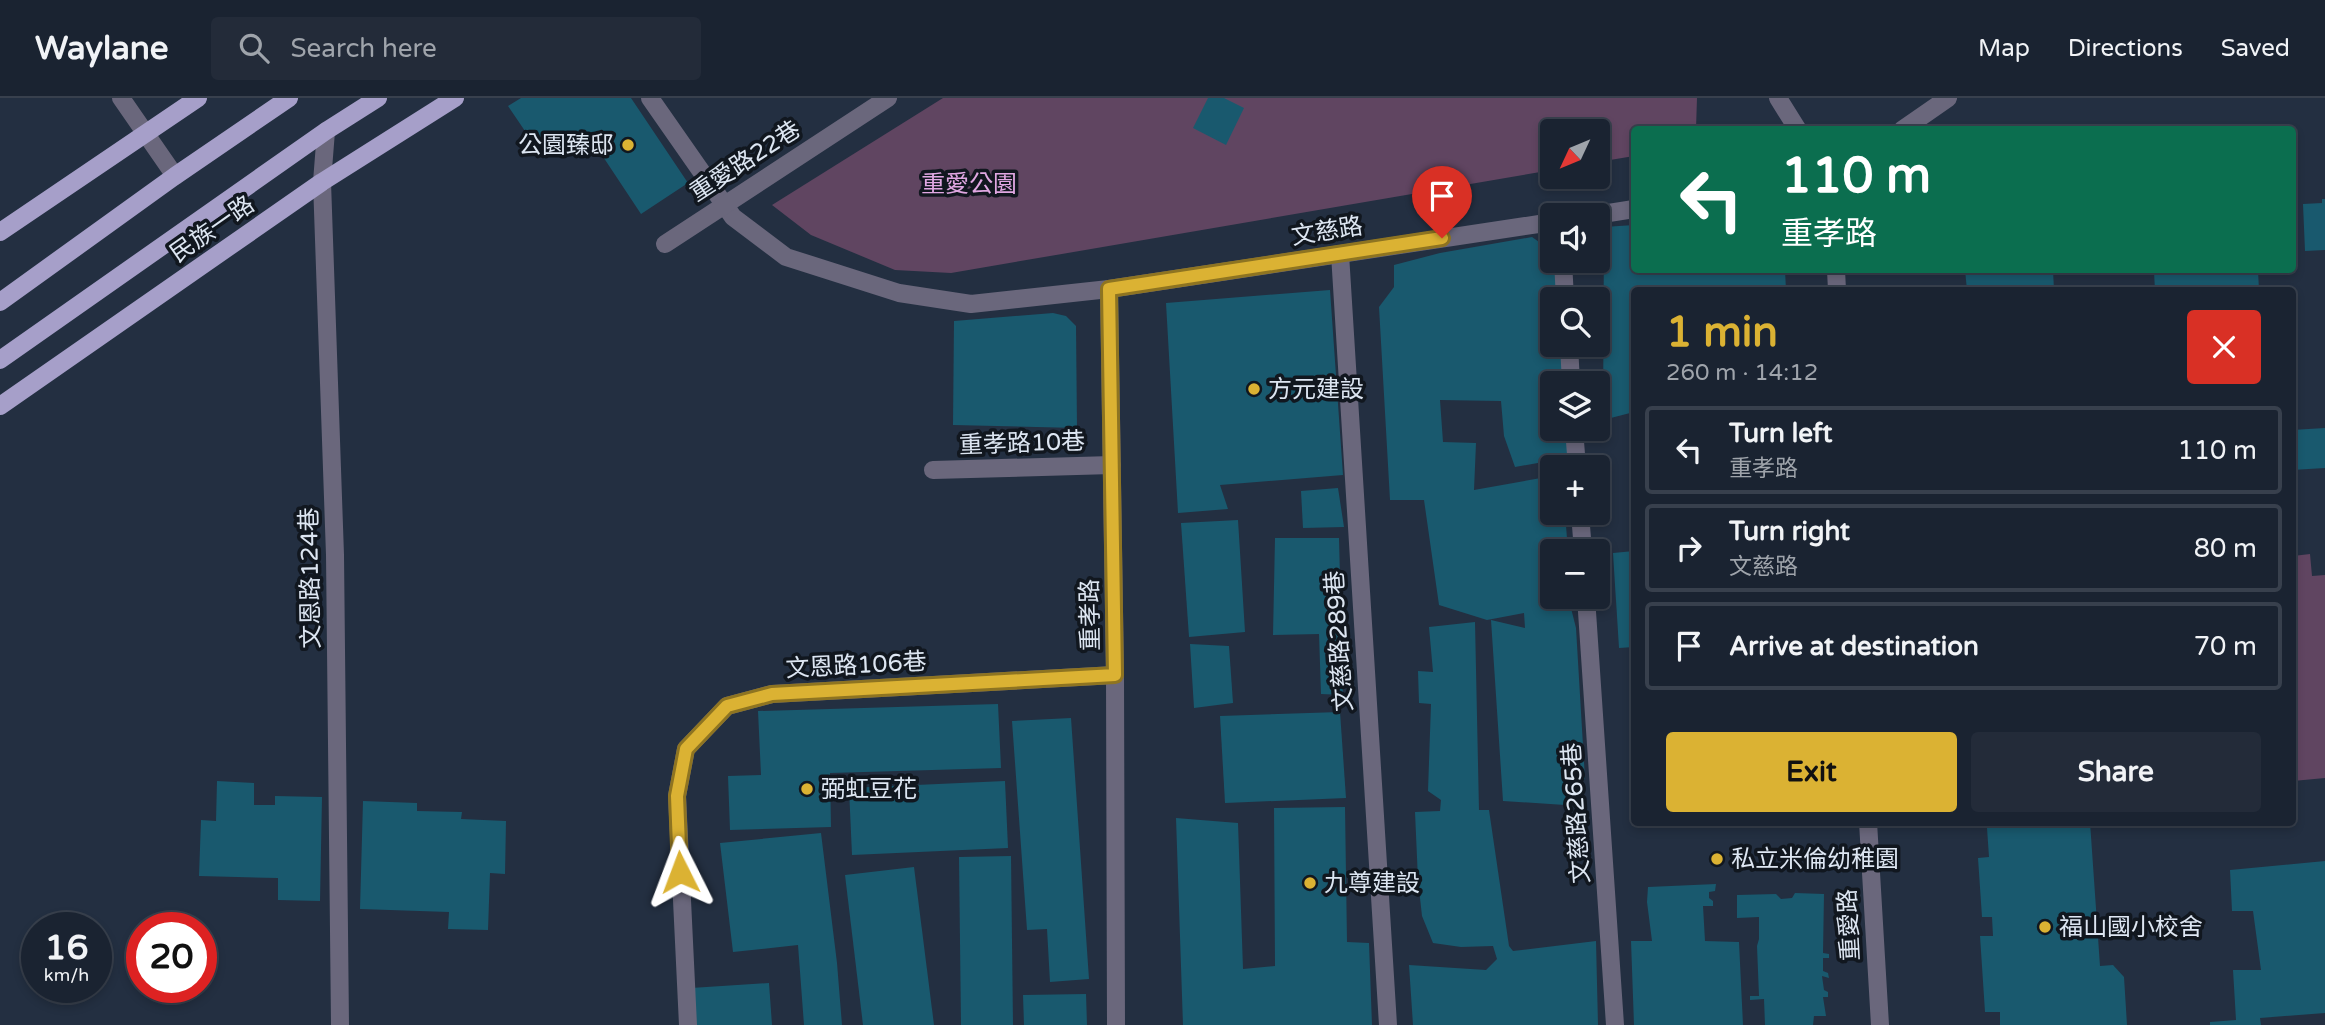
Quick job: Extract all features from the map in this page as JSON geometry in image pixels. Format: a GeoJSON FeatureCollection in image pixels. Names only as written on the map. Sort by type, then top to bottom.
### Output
{"type":"FeatureCollection","features":[{"type":"Feature","properties":{"kind":"main road"},"geometry":{"type":"LineString","coordinates":[[0,232],[198,98]]}},
{"type":"Feature","properties":{"kind":"main road"},"geometry":{"type":"LineString","coordinates":[[0,302],[289,98]]}},
{"type":"Feature","properties":{"kind":"main road","name":"民族一路"},"geometry":{"type":"LineString","coordinates":[[0,360],[326,131],[378,98]]}},
{"type":"Feature","properties":{"kind":"main road","name":"民族一路"},"geometry":{"type":"LineString","coordinates":[[0,406],[322,182],[455,98]]}},
{"type":"Feature","properties":{"kind":"street"},"geometry":{"type":"LineString","coordinates":[[121,98],[175,176]]}},
{"type":"Feature","properties":{"kind":"street","name":"文慈路"},"geometry":{"type":"LineString","coordinates":[[650,98],[733,217],[786,257],[899,293],[971,304],[1109,289],[1540,224]]}},
{"type":"Feature","properties":{"kind":"street","name":"重愛路22巷"},"geometry":{"type":"LineString","coordinates":[[664,244],[888,98]]}},
{"type":"Feature","properties":{"kind":"street"},"geometry":{"type":"LineString","coordinates":[[1778,98],[1796,126]]}},
{"type":"Feature","properties":{"kind":"street"},"geometry":{"type":"LineString","coordinates":[[1908,126],[1948,98]]}},
{"type":"Feature","properties":{"kind":"street","name":"文恩路124巷"},"geometry":{"type":"LineString","coordinates":[[326,131],[322,182],[335,555],[340,1025]]}},
{"type":"Feature","properties":{"kind":"street"},"geometry":{"type":"LineString","coordinates":[[1610,213],[1631,209]]}},
{"type":"Feature","properties":{"kind":"street","name":"文慈路289巷"},"geometry":{"type":"LineString","coordinates":[[1339,254],[1388,1025]]}},
{"type":"Feature","properties":{"kind":"street","name":"重孝路"},"geometry":{"type":"LineString","coordinates":[[1109,289],[1115,675],[1116,1025]]}},
{"type":"Feature","properties":{"kind":"street","name":"重孝路10巷"},"geometry":{"type":"LineString","coordinates":[[933,470],[1112,465]]}},
{"type":"Feature","properties":{"kind":"street","name":"文慈路265巷"},"geometry":{"type":"LineString","coordinates":[[1587,609],[1615,1025]]}},
{"type":"Feature","properties":{"kind":"street","name":"文恩路106巷"},"geometry":{"type":"LineString","coordinates":[[688,1025],[677,796],[686,749],[727,706],[772,694],[1115,675]]}},
{"type":"Feature","properties":{"kind":"street","name":"重愛路"},"geometry":{"type":"LineString","coordinates":[[1868,826],[1880,1025]]}},
{"type":"Feature","properties":{"kind":"green space","name":"重愛公園"},"geometry":{"type":"Polygon","coordinates":[[[943,98],[1697,98],[1696,126],[1631,126],[1631,156],[1610,160],[1610,119],[1540,119],[1540,172],[951,273],[895,270],[811,235],[772,205],[943,98]]]}},
{"type":"Feature","properties":{"kind":"green space"},"geometry":{"type":"Polygon","coordinates":[[[2310,554],[2312,576],[2325,575],[2325,778],[2296,781],[2296,556],[2310,554]]]}},
{"type":"Feature","properties":{"kind":"building","name":"公園臻邸"},"geometry":{"type":"Polygon","coordinates":[[[521,98],[631,98],[688,183],[641,214],[586,131],[544,159],[508,106],[521,98]]]}},
{"type":"Feature","properties":{"kind":"building"},"geometry":{"type":"Polygon","coordinates":[[[1208,98],[1224,98],[1244,108],[1226,145],[1193,128],[1208,98]]]}},
{"type":"Feature","properties":{"kind":"building"},"geometry":{"type":"Polygon","coordinates":[[[2322,199],[2325,199],[2325,250],[2305,251],[2303,204],[2322,203],[2322,199]]]}},
{"type":"Feature","properties":{"kind":"building"},"geometry":{"type":"Polygon","coordinates":[[[1631,225],[1631,273],[1785,273],[1786,287],[1631,287],[1631,413],[1610,418],[1610,371],[1603,371],[1603,357],[1610,357],[1610,287],[1604,287],[1604,273],[1610,273],[1610,227],[1631,225]]]}},
{"type":"Feature","properties":{"kind":"building"},"geometry":{"type":"Polygon","coordinates":[[[1532,237],[1540,243],[1540,273],[1564,273],[1564,287],[1540,287],[1540,357],[1570,357],[1570,371],[1540,371],[1540,441],[1575,441],[1576,455],[1540,455],[1540,462],[1515,467],[1504,436],[1501,401],[1440,400],[1443,442],[1476,443],[1474,490],[1540,478],[1540,525],[1566,525],[1567,539],[1540,539],[1540,609],[1571,609],[1576,628],[1585,779],[1566,786],[1565,805],[1503,801],[1491,620],[1525,628],[1524,613],[1487,620],[1439,605],[1424,500],[1390,500],[1379,307],[1394,287],[1394,265],[1440,253],[1532,237]]]}},
{"type":"Feature","properties":{"kind":"building"},"geometry":{"type":"Polygon","coordinates":[[[1965,273],[2053,273],[2054,287],[1967,287],[1965,273]]]}},
{"type":"Feature","properties":{"kind":"building"},"geometry":{"type":"Polygon","coordinates":[[[2154,273],[2258,273],[2259,287],[2155,287],[2154,273]]]}},
{"type":"Feature","properties":{"kind":"building","name":"方元建設"},"geometry":{"type":"Polygon","coordinates":[[[1330,290],[1343,475],[1220,485],[1228,509],[1178,513],[1166,303],[1330,290]]]}},
{"type":"Feature","properties":{"kind":"building"},"geometry":{"type":"Polygon","coordinates":[[[1053,313],[1066,316],[1076,326],[1077,428],[953,425],[954,321],[1053,313]]]}},
{"type":"Feature","properties":{"kind":"building"},"geometry":{"type":"Polygon","coordinates":[[[2325,428],[2325,468],[2296,470],[2296,430],[2325,428]]]}},
{"type":"Feature","properties":{"kind":"building"},"geometry":{"type":"Polygon","coordinates":[[[1338,488],[1344,527],[1303,528],[1301,491],[1338,488]]]}},
{"type":"Feature","properties":{"kind":"building"},"geometry":{"type":"Polygon","coordinates":[[[1238,520],[1245,632],[1189,637],[1181,523],[1238,520]]]}},
{"type":"Feature","properties":{"kind":"building"},"geometry":{"type":"Polygon","coordinates":[[[1275,538],[1339,538],[1343,695],[1321,694],[1319,634],[1273,635],[1275,538]]]}},
{"type":"Feature","properties":{"kind":"building"},"geometry":{"type":"Polygon","coordinates":[[[1631,551],[1631,647],[1619,648],[1613,553],[1631,551]]]}},
{"type":"Feature","properties":{"kind":"building"},"geometry":{"type":"Polygon","coordinates":[[[1475,622],[1479,810],[1489,810],[1509,946],[1513,951],[1596,941],[1598,1025],[1413,1025],[1409,965],[1486,970],[1497,959],[1493,946],[1461,947],[1433,943],[1422,916],[1418,880],[1415,812],[1440,811],[1441,800],[1428,791],[1431,704],[1419,703],[1418,671],[1433,672],[1429,627],[1475,622]]]}},
{"type":"Feature","properties":{"kind":"building"},"geometry":{"type":"Polygon","coordinates":[[[1190,644],[1229,646],[1233,703],[1194,708],[1190,644]]]}},
{"type":"Feature","properties":{"kind":"building"},"geometry":{"type":"Polygon","coordinates":[[[998,704],[1001,768],[830,773],[831,827],[730,830],[728,776],[761,775],[758,711],[998,704]]]}},
{"type":"Feature","properties":{"kind":"building"},"geometry":{"type":"Polygon","coordinates":[[[1340,712],[1346,798],[1225,803],[1220,716],[1340,712]]]}},
{"type":"Feature","properties":{"kind":"building"},"geometry":{"type":"Polygon","coordinates":[[[1071,718],[1089,979],[1050,982],[1047,929],[1027,930],[1012,721],[1071,718]]]}},
{"type":"Feature","properties":{"kind":"building"},"geometry":{"type":"Polygon","coordinates":[[[217,781],[254,783],[254,805],[275,805],[275,796],[322,797],[320,901],[278,900],[278,878],[199,876],[201,820],[216,821],[217,781]]]}},
{"type":"Feature","properties":{"kind":"building"},"geometry":{"type":"Polygon","coordinates":[[[1005,781],[1008,848],[852,855],[849,788],[1005,781]]]}},
{"type":"Feature","properties":{"kind":"building"},"geometry":{"type":"Polygon","coordinates":[[[363,801],[417,803],[417,811],[462,812],[461,819],[506,821],[505,874],[490,873],[488,930],[448,929],[449,912],[360,909],[363,801]]]}},
{"type":"Feature","properties":{"kind":"building","name":"九尊建設"},"geometry":{"type":"Polygon","coordinates":[[[1345,807],[1347,942],[1369,943],[1372,1025],[1183,1025],[1176,818],[1238,823],[1243,969],[1275,966],[1274,808],[1345,807]]]}},
{"type":"Feature","properties":{"kind":"building","name":"福山國小校舍"},"geometry":{"type":"Polygon","coordinates":[[[2090,826],[2100,966],[2113,965],[2124,977],[2127,1025],[2000,1025],[2000,1012],[1985,1012],[1980,936],[1993,936],[1992,917],[1982,917],[1978,858],[1989,857],[1987,828],[2090,826]]]}},
{"type":"Feature","properties":{"kind":"building"},"geometry":{"type":"Polygon","coordinates":[[[821,833],[842,1025],[804,1025],[798,945],[733,952],[720,843],[821,833]]]}},
{"type":"Feature","properties":{"kind":"building"},"geometry":{"type":"Polygon","coordinates":[[[1011,856],[1013,1025],[961,1025],[959,857],[1011,856]]]}},
{"type":"Feature","properties":{"kind":"building"},"geometry":{"type":"Polygon","coordinates":[[[2325,861],[2325,1013],[2260,1018],[2261,1025],[2210,1025],[2210,1022],[2236,1020],[2233,970],[2261,970],[2253,911],[2232,911],[2230,870],[2325,861]]]}},
{"type":"Feature","properties":{"kind":"building"},"geometry":{"type":"Polygon","coordinates":[[[914,867],[934,1025],[863,1025],[845,875],[914,867]]]}},
{"type":"Feature","properties":{"kind":"building"},"geometry":{"type":"Polygon","coordinates":[[[1716,884],[1715,891],[1709,892],[1713,906],[1703,906],[1705,941],[1739,942],[1743,1025],[1634,1025],[1631,941],[1652,941],[1647,902],[1648,887],[1716,884]]]}},
{"type":"Feature","properties":{"kind":"building"},"geometry":{"type":"Polygon","coordinates":[[[1795,893],[1824,894],[1823,953],[1829,954],[1829,958],[1823,958],[1823,971],[1828,973],[1829,978],[1822,976],[1824,990],[1828,992],[1828,997],[1823,997],[1826,1016],[1814,1016],[1813,1025],[1765,1025],[1764,999],[1750,1000],[1750,996],[1759,996],[1759,917],[1737,918],[1737,895],[1776,894],[1781,899],[1792,898],[1795,893]]]}},
{"type":"Feature","properties":{"kind":"building"},"geometry":{"type":"Polygon","coordinates":[[[769,983],[772,1025],[693,1025],[691,988],[769,983]]]}},
{"type":"Feature","properties":{"kind":"building"},"geometry":{"type":"Polygon","coordinates":[[[1086,994],[1087,1025],[1024,1025],[1023,995],[1086,994]]]}},
{"type":"Feature","properties":{"kind":"place","name":"公園臻邸"},"geometry":{"type":"Point","coordinates":[628,145]}},
{"type":"Feature","properties":{"kind":"place","name":"方元建設"},"geometry":{"type":"Point","coordinates":[1254,389]}},
{"type":"Feature","properties":{"kind":"place","name":"弼虹豆花"},"geometry":{"type":"Point","coordinates":[807,789]}},
{"type":"Feature","properties":{"kind":"place","name":"私立米倫幼稚園"},"geometry":{"type":"Point","coordinates":[1717,859]}},
{"type":"Feature","properties":{"kind":"place","name":"九尊建設"},"geometry":{"type":"Point","coordinates":[1310,883]}},
{"type":"Feature","properties":{"kind":"place","name":"福山國小校舍"},"geometry":{"type":"Point","coordinates":[2045,927]}},
{"type":"Feature","properties":{"kind":"route"},"geometry":{"type":"LineString","coordinates":[[680,872],[677,796],[686,749],[727,706],[772,694],[1115,675],[1109,289],[1442,238]]}}]}
